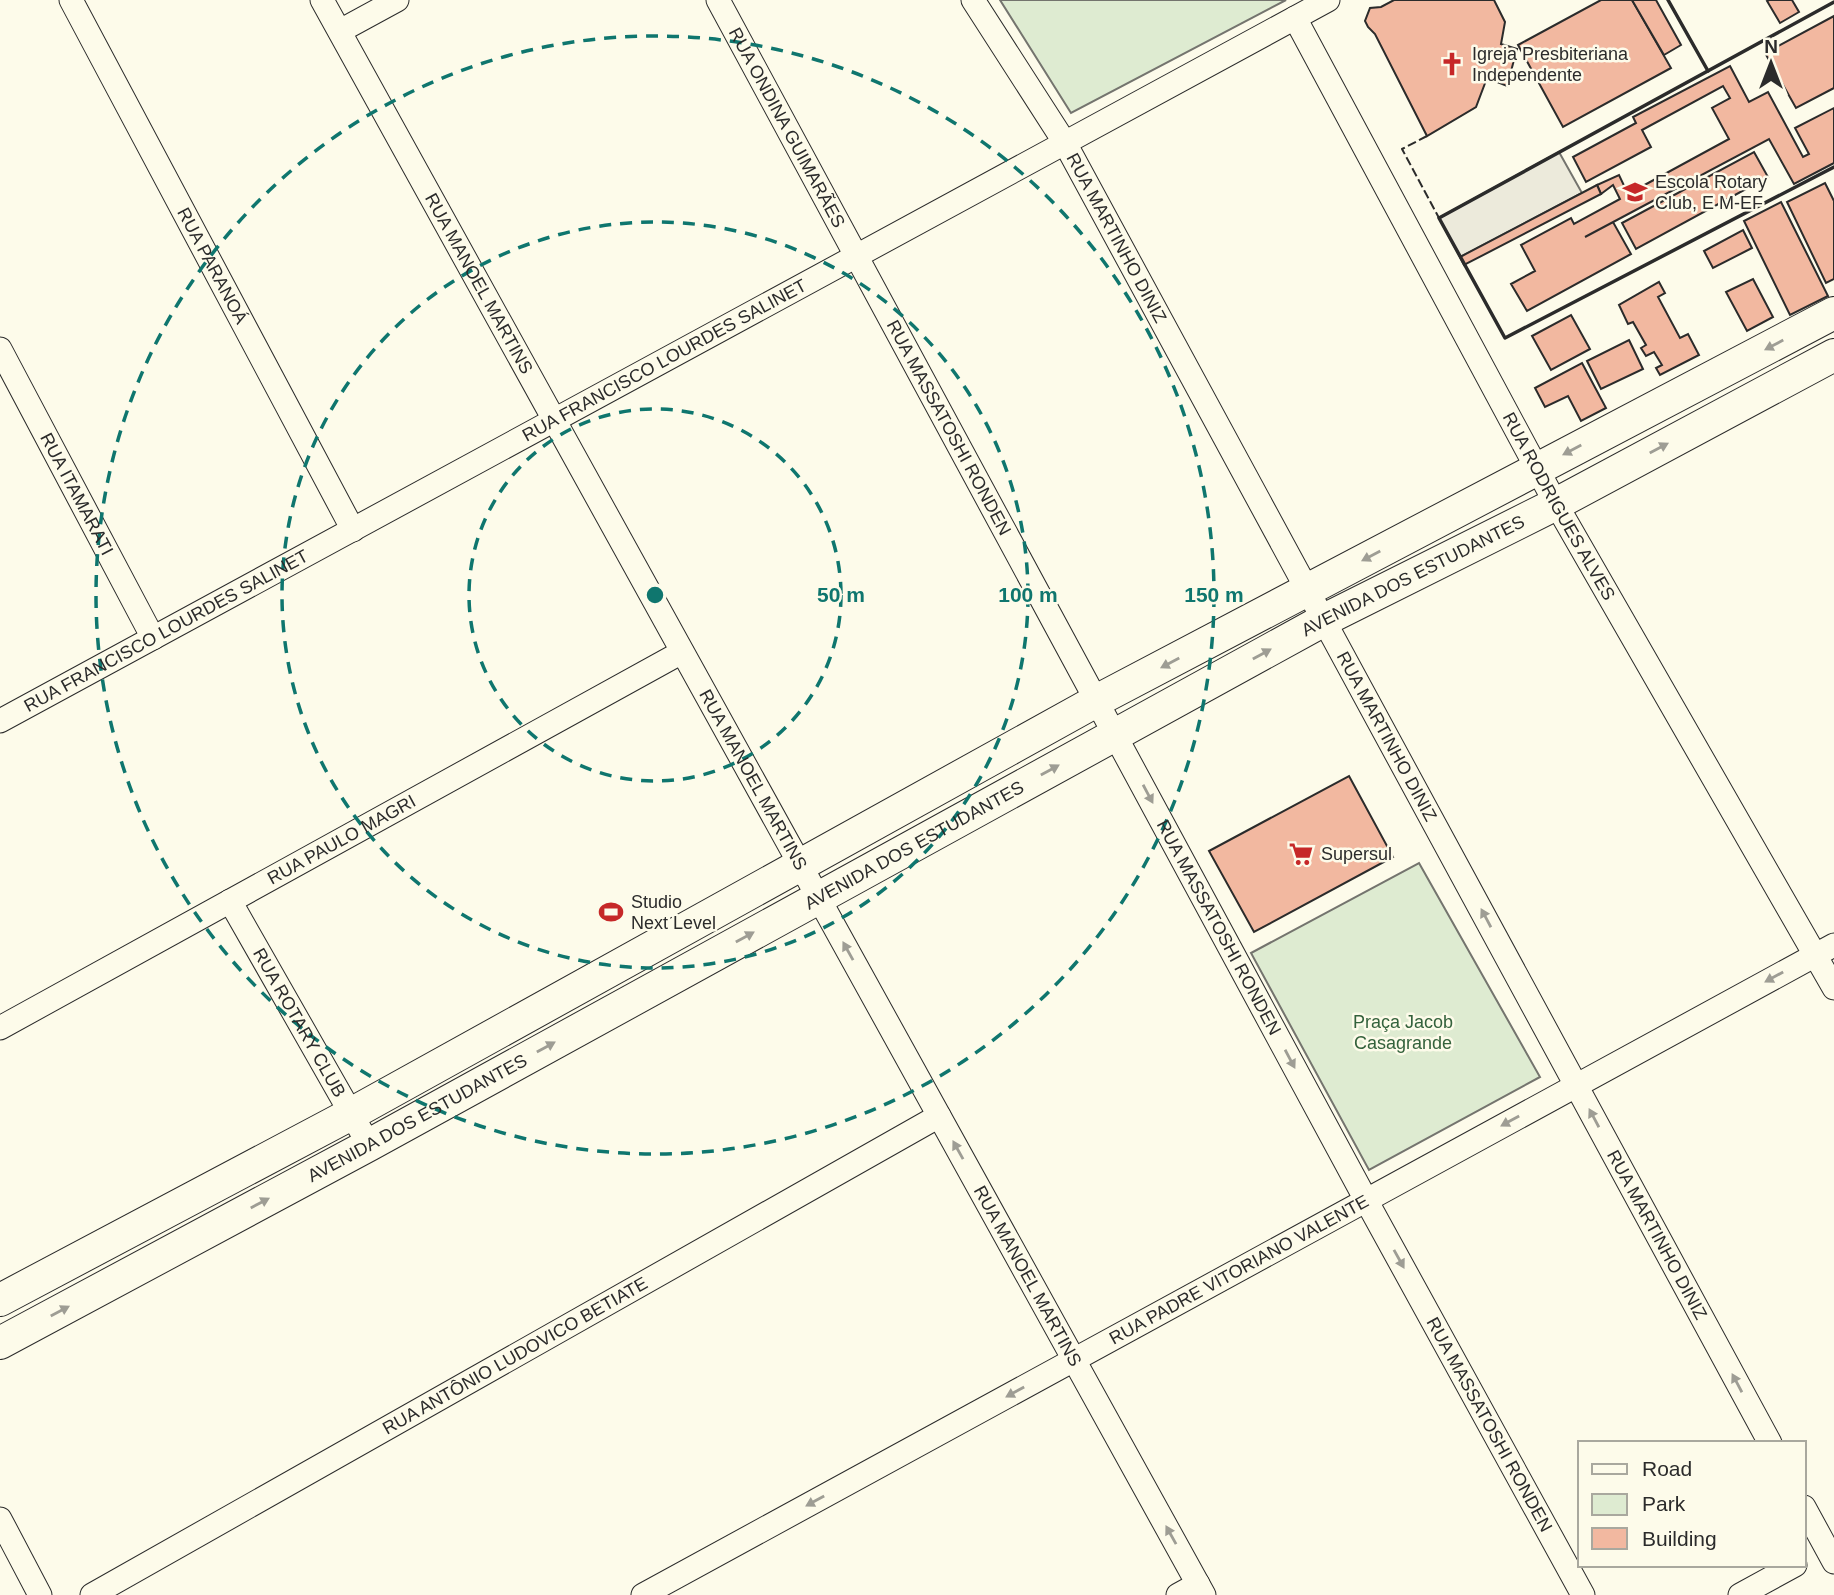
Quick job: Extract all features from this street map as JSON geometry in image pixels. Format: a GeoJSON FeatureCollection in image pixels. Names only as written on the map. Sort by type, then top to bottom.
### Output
{"type":"FeatureCollection","features":[{"type":"Feature","properties":{"kind":"street","name":"RUA PARANOÁ"},"geometry":{"type":"LineString","coordinates":[[71,0],[353,530]]}},
{"type":"Feature","properties":{"kind":"street","name":"RUA MANOEL MARTINS"},"geometry":{"type":"LineString","coordinates":[[322,0],[1075,1360],[1193,1591]]}},
{"type":"Feature","properties":{"kind":"street"},"geometry":{"type":"LineString","coordinates":[[340,31],[397,0]]}},
{"type":"Feature","properties":{"kind":"street","name":"RUA ONDINA GUIMARÃES"},"geometry":{"type":"LineString","coordinates":[[718,0],[857,256]]}},
{"type":"Feature","properties":{"kind":"street","name":"RUA MARTINHO DINIZ"},"geometry":{"type":"LineString","coordinates":[[972,0],[1065,143],[1769,1441]]}},
{"type":"Feature","properties":{"kind":"street","name":"RUA FRANCISCO LOURDES SALINET"},"geometry":{"type":"LineString","coordinates":[[0,721],[1328,0]]}},
{"type":"Feature","properties":{"kind":"street","name":"RUA RODRIGUES ALVES"},"geometry":{"type":"LineString","coordinates":[[1295,18],[1556,504],[1825,950],[1834,988]]}},
{"type":"Feature","properties":{"kind":"street","name":"RUA MASSATOSHI RONDEN"},"geometry":{"type":"LineString","coordinates":[[857,256],[1583,1595]]}},
{"type":"Feature","properties":{"kind":"street","name":"AVENIDA DOS ESTUDANTES"},"geometry":{"type":"LineString","coordinates":[[0,1300],[351,1114],[1098,701],[1834,313]]}},
{"type":"Feature","properties":{"kind":"street","name":"RUA ITAMARATI"},"geometry":{"type":"LineString","coordinates":[[0,349],[153,638]]}},
{"type":"Feature","properties":{"kind":"street","name":"AVENIDA DOS ESTUDANTES"},"geometry":{"type":"LineString","coordinates":[[0,1343],[369,1145],[1324,620],[1556,504],[1834,355]]}},
{"type":"Feature","properties":{"kind":"street"},"geometry":{"type":"LineString","coordinates":[[1712,377],[1732,410]]}},
{"type":"Feature","properties":{"kind":"street","name":"RUA PAULO MAGRI"},"geometry":{"type":"LineString","coordinates":[[0,1028],[682,652]]}},
{"type":"Feature","properties":{"kind":"street","name":"RUA ROTARY CLUB"},"geometry":{"type":"LineString","coordinates":[[230,901],[369,1145]]}},
{"type":"Feature","properties":{"kind":"street","name":"RUA PADRE VITORIANO VALENTE"},"geometry":{"type":"LineString","coordinates":[[643,1595],[1825,950]]}},
{"type":"Feature","properties":{"kind":"street"},"geometry":{"type":"LineString","coordinates":[[582,986],[599,1018]]}},
{"type":"Feature","properties":{"kind":"street","name":"RUA ANTÔNIO LUDOVICO BETIATE"},"geometry":{"type":"LineString","coordinates":[[92,1595],[939,1116]]}},
{"type":"Feature","properties":{"kind":"street"},"geometry":{"type":"LineString","coordinates":[[1806,1510],[1831,1551],[1806,1559]]}},
{"type":"Feature","properties":{"kind":"street"},"geometry":{"type":"LineString","coordinates":[[0,1519],[40,1595]]}},
{"type":"Feature","properties":{"kind":"street"},"geometry":{"type":"LineString","coordinates":[[1740,1595],[1791,1567]]}},
{"type":"Feature","properties":{"kind":"green space"},"geometry":{"type":"Polygon","coordinates":[[[1000,0],[1286,0],[1071,113],[1000,0]]]}},
{"type":"Feature","properties":{"kind":"green space","name":"Praça Jacob Casagrande"},"geometry":{"type":"Polygon","coordinates":[[[1419,863],[1540,1077],[1369,1170],[1251,953],[1419,863]]]}},
{"type":"Feature","properties":{"kind":"shaded area"},"geometry":{"type":"Polygon","coordinates":[[[1559,152],[1582,193],[1460,257],[1439,218],[1559,152]]]}},
{"type":"Feature","properties":{"kind":"building","name":"Igreja Presbiteriana Independente"},"geometry":{"type":"Polygon","coordinates":[[[1394,0],[1494,0],[1505,22],[1501,44],[1517,49],[1507,86],[1487,78],[1476,107],[1427,136],[1375,34],[1365,21],[1370,8],[1381,7],[1394,0]]]}},
{"type":"Feature","properties":{"kind":"building"},"geometry":{"type":"Polygon","coordinates":[[[1601,0],[1632,0],[1671,68],[1563,127],[1518,45],[1601,0]]]}},
{"type":"Feature","properties":{"kind":"building"},"geometry":{"type":"Polygon","coordinates":[[[1632,0],[1656,0],[1681,45],[1664,55],[1632,0]]]}},
{"type":"Feature","properties":{"kind":"building"},"geometry":{"type":"Polygon","coordinates":[[[1792,0],[1799,12],[1780,23],[1767,1],[1792,0]]]}},
{"type":"Feature","properties":{"kind":"building"},"geometry":{"type":"Polygon","coordinates":[[[1834,16],[1834,88],[1796,108],[1765,53],[1834,16]]]}},
{"type":"Feature","properties":{"kind":"building"},"geometry":{"type":"Polygon","coordinates":[[[1730,66],[1749,102],[1768,92],[1803,157],[1809,154],[1795,128],[1834,108],[1834,163],[1794,184],[1769,139],[1613,222],[1631,254],[1527,311],[1511,284],[1535,271],[1521,245],[1571,218],[1574,224],[1620,199],[1613,185],[1601,194],[1597,185],[1619,175],[1628,194],[1729,139],[1712,108],[1730,98],[1723,86],[1642,130],[1651,147],[1586,182],[1573,157],[1636,123],[1633,117],[1730,66]]]}},
{"type":"Feature","properties":{"kind":"building"},"geometry":{"type":"Polygon","coordinates":[[[1754,152],[1768,177],[1636,249],[1622,223],[1754,152]]]}},
{"type":"Feature","properties":{"kind":"building"},"geometry":{"type":"Polygon","coordinates":[[[1825,183],[1834,201],[1834,279],[1826,283],[1787,202],[1825,183]]]}},
{"type":"Feature","properties":{"kind":"building"},"geometry":{"type":"Polygon","coordinates":[[[1597,185],[1601,194],[1464,265],[1460,257],[1597,185]]]}},
{"type":"Feature","properties":{"kind":"building"},"geometry":{"type":"Polygon","coordinates":[[[1781,202],[1828,296],[1790,315],[1744,221],[1781,202]]]}},
{"type":"Feature","properties":{"kind":"building"},"geometry":{"type":"Polygon","coordinates":[[[1743,230],[1752,248],[1713,268],[1704,251],[1743,230]]]}},
{"type":"Feature","properties":{"kind":"building"},"geometry":{"type":"Polygon","coordinates":[[[1753,279],[1773,317],[1747,331],[1726,292],[1753,279]]]}},
{"type":"Feature","properties":{"kind":"building"},"geometry":{"type":"Polygon","coordinates":[[[1659,282],[1665,293],[1658,297],[1680,338],[1688,334],[1699,355],[1660,375],[1656,368],[1662,365],[1654,352],[1646,356],[1641,348],[1646,345],[1633,322],[1628,324],[1619,305],[1659,282]]]}},
{"type":"Feature","properties":{"kind":"building"},"geometry":{"type":"Polygon","coordinates":[[[1571,315],[1590,349],[1551,370],[1532,336],[1571,315]]]}},
{"type":"Feature","properties":{"kind":"building"},"geometry":{"type":"Polygon","coordinates":[[[1629,340],[1643,369],[1601,389],[1587,361],[1629,340]]]}},
{"type":"Feature","properties":{"kind":"building"},"geometry":{"type":"Polygon","coordinates":[[[1582,363],[1606,408],[1581,421],[1568,396],[1545,407],[1535,388],[1582,363]]]}},
{"type":"Feature","properties":{"kind":"building","name":"Supersul"},"geometry":{"type":"Polygon","coordinates":[[[1349,776],[1393,857],[1254,932],[1209,851],[1349,776]]]}},
{"type":"Feature","properties":{"kind":"fence"},"geometry":{"type":"LineString","coordinates":[[1427,136],[1402,149],[1439,218]]}},
{"type":"Feature","properties":{"kind":"wall"},"geometry":{"type":"LineString","coordinates":[[1668,0],[1708,71]]}},
{"type":"Feature","properties":{"kind":"wall"},"geometry":{"type":"LineString","coordinates":[[1834,2],[1439,218],[1505,338],[1834,167]]}},
{"type":"Feature","properties":{"kind":"place","name":"Igreja Presbiteriana Independente"},"geometry":{"type":"Point","coordinates":[1452,64]}},
{"type":"Feature","properties":{"kind":"place","name":"Escola Rotary Club, E M-EF"},"geometry":{"type":"Point","coordinates":[1635,192]}},
{"type":"Feature","properties":{"kind":"place","name":"Supersul"},"geometry":{"type":"Point","coordinates":[1301,854]}},
{"type":"Feature","properties":{"kind":"place","name":"Studio Next Level"},"geometry":{"type":"Point","coordinates":[611,912]}}]}
